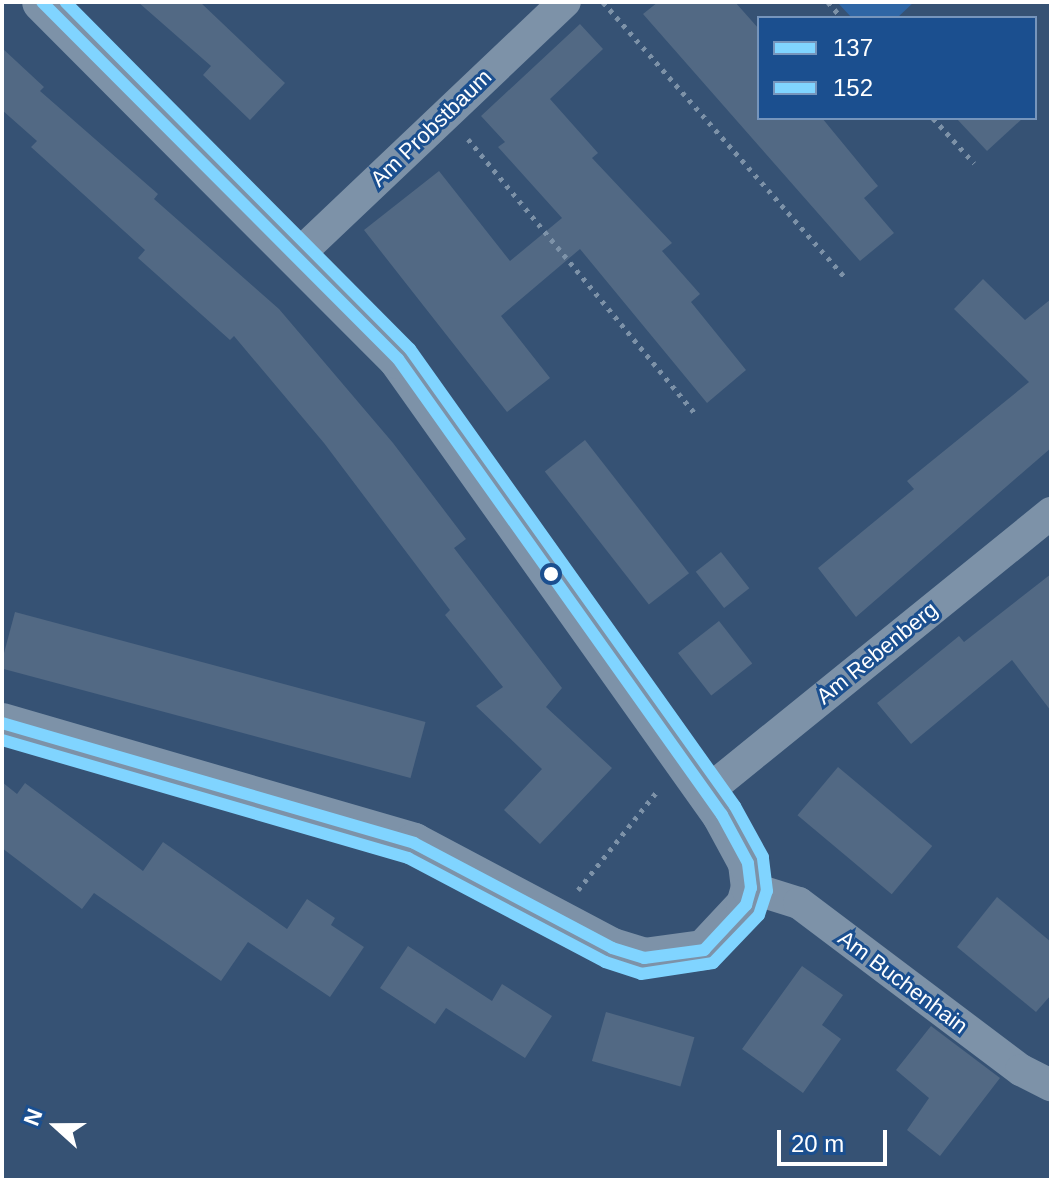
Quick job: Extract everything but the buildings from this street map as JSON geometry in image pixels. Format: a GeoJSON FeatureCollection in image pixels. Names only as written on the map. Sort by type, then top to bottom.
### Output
{"type":"FeatureCollection","features":[{"type":"Feature","properties":{"kind":"street"},"geometry":{"type":"LineString","coordinates":[[2,723],[414,843],[612,948],[644,958],[704,950],[746,905],[751,888],[748,863],[737,839],[398,359],[298,255],[42,2]]}},
{"type":"Feature","properties":{"kind":"street","name":"Am Probstbaum"},"geometry":{"type":"LineString","coordinates":[[298,255],[565,2]]}},
{"type":"Feature","properties":{"kind":"street","name":"Am Rebenberg"},"geometry":{"type":"LineString","coordinates":[[704,794],[1051,513]]}},
{"type":"Feature","properties":{"kind":"street","name":"Am Buchenhain"},"geometry":{"type":"LineString","coordinates":[[751,888],[799,903],[1021,1070],[1051,1085]]}},
{"type":"Feature","properties":{"kind":"path"},"geometry":{"type":"LineString","coordinates":[[603,2],[844,276]]}},
{"type":"Feature","properties":{"kind":"path"},"geometry":{"type":"LineString","coordinates":[[447,112],[697,416]]}},
{"type":"Feature","properties":{"kind":"path"},"geometry":{"type":"LineString","coordinates":[[935,120],[974,163]]}},
{"type":"Feature","properties":{"kind":"path"},"geometry":{"type":"LineString","coordinates":[[556,917],[680,758]]}},
{"type":"Feature","properties":{"kind":"shaded area"},"geometry":{"type":"Polygon","coordinates":[[[837,2],[914,2],[899,16],[850,16],[837,2]]]}},
{"type":"Feature","properties":{"kind":"transit line","name":"137"},"geometry":{"type":"LineString","coordinates":[[2,723],[414,843],[612,948],[644,958],[704,950],[746,905],[751,888],[748,863],[722,815],[398,359],[42,2]]}},
{"type":"Feature","properties":{"kind":"transit line","name":"152"},"geometry":{"type":"LineString","coordinates":[[2,740],[408,858],[605,962],[641,974],[713,963],[759,915],[767,891],[763,857],[735,806],[410,349],[65,2]]}}]}
